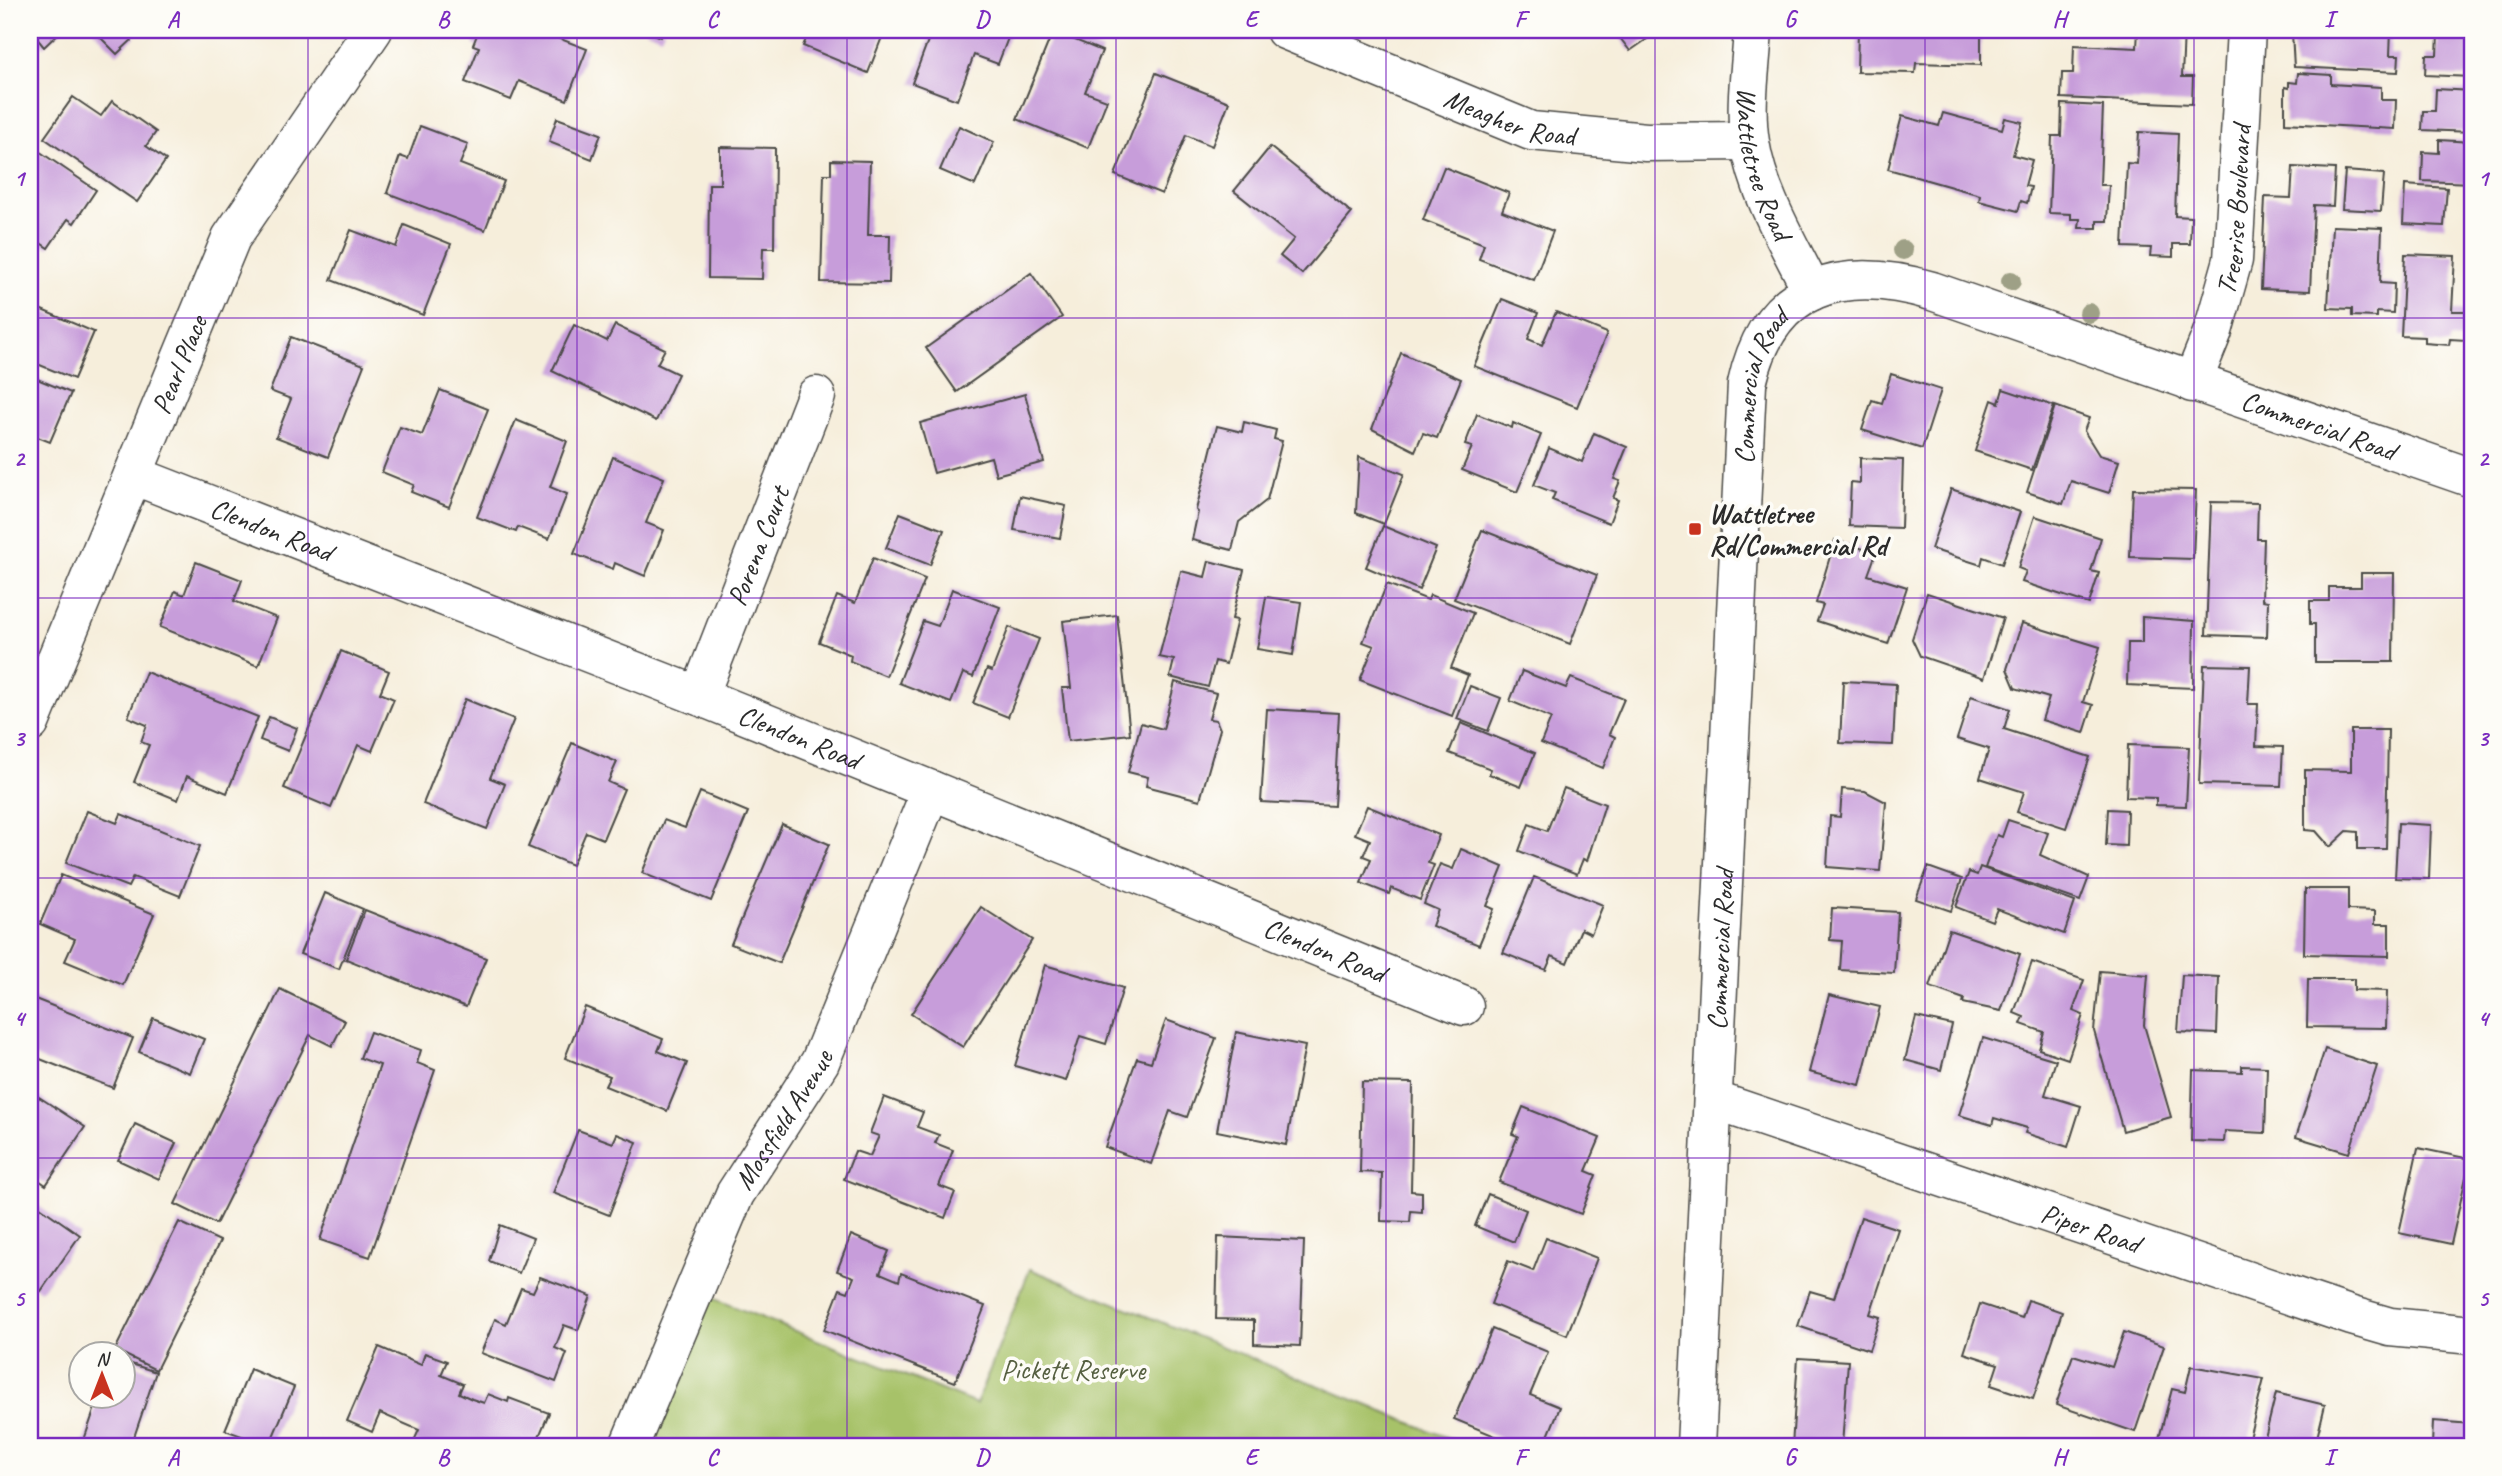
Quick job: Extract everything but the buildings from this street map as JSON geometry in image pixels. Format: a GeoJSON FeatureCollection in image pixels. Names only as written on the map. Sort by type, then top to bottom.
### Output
{"type":"FeatureCollection","features":[{"type":"Feature","properties":{"kind":"street","name":"Pearl Place"},"geometry":{"type":"LineString","coordinates":[[30,723],[231,238],[373,30]]}},
{"type":"Feature","properties":{"kind":"street","name":"Meagher Road"},"geometry":{"type":"LineString","coordinates":[[1285,30],[1531,131],[1646,142],[1749,141]]}},
{"type":"Feature","properties":{"kind":"street","name":"Wattletree Road"},"geometry":{"type":"LineString","coordinates":[[1753,30],[1747,116],[1749,141],[1770,205],[1812,291]]}},
{"type":"Feature","properties":{"kind":"street","name":"Treerise Boulevard"},"geometry":{"type":"LineString","coordinates":[[2192,383],[2213,331],[2233,260],[2246,30]]}},
{"type":"Feature","properties":{"kind":"street","name":"Commercial Road"},"geometry":{"type":"LineString","coordinates":[[1696,1446],[1747,384],[1752,365],[1774,325],[1795,302],[1812,291],[1849,279],[1889,279],[2472,478]]}},
{"type":"Feature","properties":{"kind":"street","name":"Porena Court"},"geometry":{"type":"LineString","coordinates":[[699,696],[816,396]]}},
{"type":"Feature","properties":{"kind":"street","name":"Clendon Road"},"geometry":{"type":"LineString","coordinates":[[133,475],[699,696],[1464,1006]]}},
{"type":"Feature","properties":{"kind":"street","name":"Mossfield Avenue"},"geometry":{"type":"LineString","coordinates":[[629,1446],[735,1194],[820,1062],[931,790]]}},
{"type":"Feature","properties":{"kind":"street","name":"Piper Road"},"geometry":{"type":"LineString","coordinates":[[1713,1100],[2352,1316],[2390,1327],[2472,1335]]}},
{"type":"Feature","properties":{"kind":"green space","name":"Pickett Reserve"},"geometry":{"type":"Polygon","coordinates":[[[1030,1269],[1468,1446],[629,1446],[693,1290],[976,1404],[1030,1269]]]}},
{"type":"Feature","properties":{"kind":"place","name":"Wattletree Rd/Commercial Rd"},"geometry":{"type":"Point","coordinates":[1695,529]}}]}
